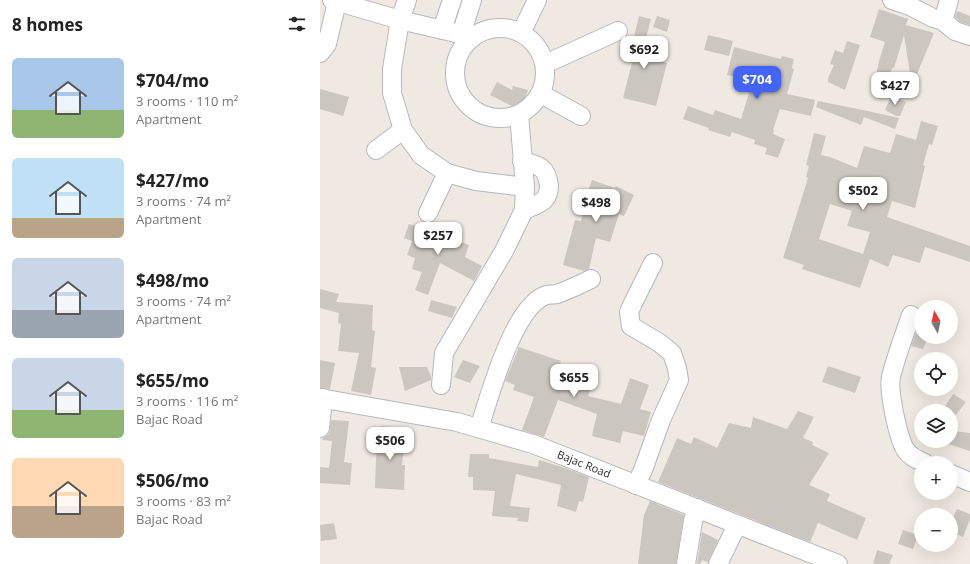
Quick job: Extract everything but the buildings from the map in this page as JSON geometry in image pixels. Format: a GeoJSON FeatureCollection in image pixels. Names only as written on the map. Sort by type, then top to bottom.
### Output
{"type":"FeatureCollection","features":[{"type":"Feature","properties":{"kind":"street"},"geometry":{"type":"LineString","coordinates":[[407,0],[400,20],[392,69],[392,93],[403,130],[421,155],[447,173],[476,181],[524,187]]}},
{"type":"Feature","properties":{"kind":"street"},"geometry":{"type":"LineString","coordinates":[[442,30],[452,0]]}},
{"type":"Feature","properties":{"kind":"street"},"geometry":{"type":"LineString","coordinates":[[320,53],[327,44],[335,1],[370,6],[400,20],[467,36],[492,29],[512,29],[530,38],[537,46],[542,54],[546,74],[541,94],[528,109],[519,114],[499,118],[489,117],[480,113],[468,104],[459,92],[455,77],[456,62],[460,52],[466,44],[467,36],[472,0]]}},
{"type":"Feature","properties":{"kind":"street"},"geometry":{"type":"LineString","coordinates":[[521,33],[537,0]]}},
{"type":"Feature","properties":{"kind":"street"},"geometry":{"type":"LineString","coordinates":[[892,0],[910,6],[933,18],[943,21],[955,31],[970,36]]}},
{"type":"Feature","properties":{"kind":"street"},"geometry":{"type":"LineString","coordinates":[[943,21],[949,0]]}},
{"type":"Feature","properties":{"kind":"street"},"geometry":{"type":"LineString","coordinates":[[545,64],[618,31]]}},
{"type":"Feature","properties":{"kind":"street"},"geometry":{"type":"LineString","coordinates":[[541,94],[581,116]]}},
{"type":"Feature","properties":{"kind":"street"},"geometry":{"type":"LineString","coordinates":[[441,385],[444,353],[504,251],[524,210],[519,114]]}},
{"type":"Feature","properties":{"kind":"street"},"geometry":{"type":"LineString","coordinates":[[376,150],[403,130]]}},
{"type":"Feature","properties":{"kind":"street"},"geometry":{"type":"LineString","coordinates":[[522,161],[534,164],[544,169],[548,175],[549,190],[545,199],[524,210]]}},
{"type":"Feature","properties":{"kind":"street"},"geometry":{"type":"LineString","coordinates":[[428,213],[447,173]]}},
{"type":"Feature","properties":{"kind":"street"},"geometry":{"type":"LineString","coordinates":[[636,484],[643,470],[661,420],[679,380],[672,353],[658,342],[632,326],[630,312],[631,308],[653,263]]}},
{"type":"Feature","properties":{"kind":"street"},"geometry":{"type":"LineString","coordinates":[[479,428],[505,351],[515,328],[522,317],[544,296],[555,294],[590,279]]}},
{"type":"Feature","properties":{"kind":"street"},"geometry":{"type":"LineString","coordinates":[[911,315],[891,379],[892,397],[898,430],[906,450],[914,458]]}},
{"type":"Feature","properties":{"kind":"street"},"geometry":{"type":"LineString","coordinates":[[320,428],[321,398]]}},
{"type":"Feature","properties":{"kind":"street","name":"Bajac Road"},"geometry":{"type":"LineString","coordinates":[[321,398],[457,422],[532,444],[838,564]]}},
{"type":"Feature","properties":{"kind":"street"},"geometry":{"type":"LineString","coordinates":[[958,477],[970,482]]}},
{"type":"Feature","properties":{"kind":"street"},"geometry":{"type":"LineString","coordinates":[[686,564],[693,521],[697,508]]}},
{"type":"Feature","properties":{"kind":"street"},"geometry":{"type":"LineString","coordinates":[[718,564],[736,525]]}}]}
